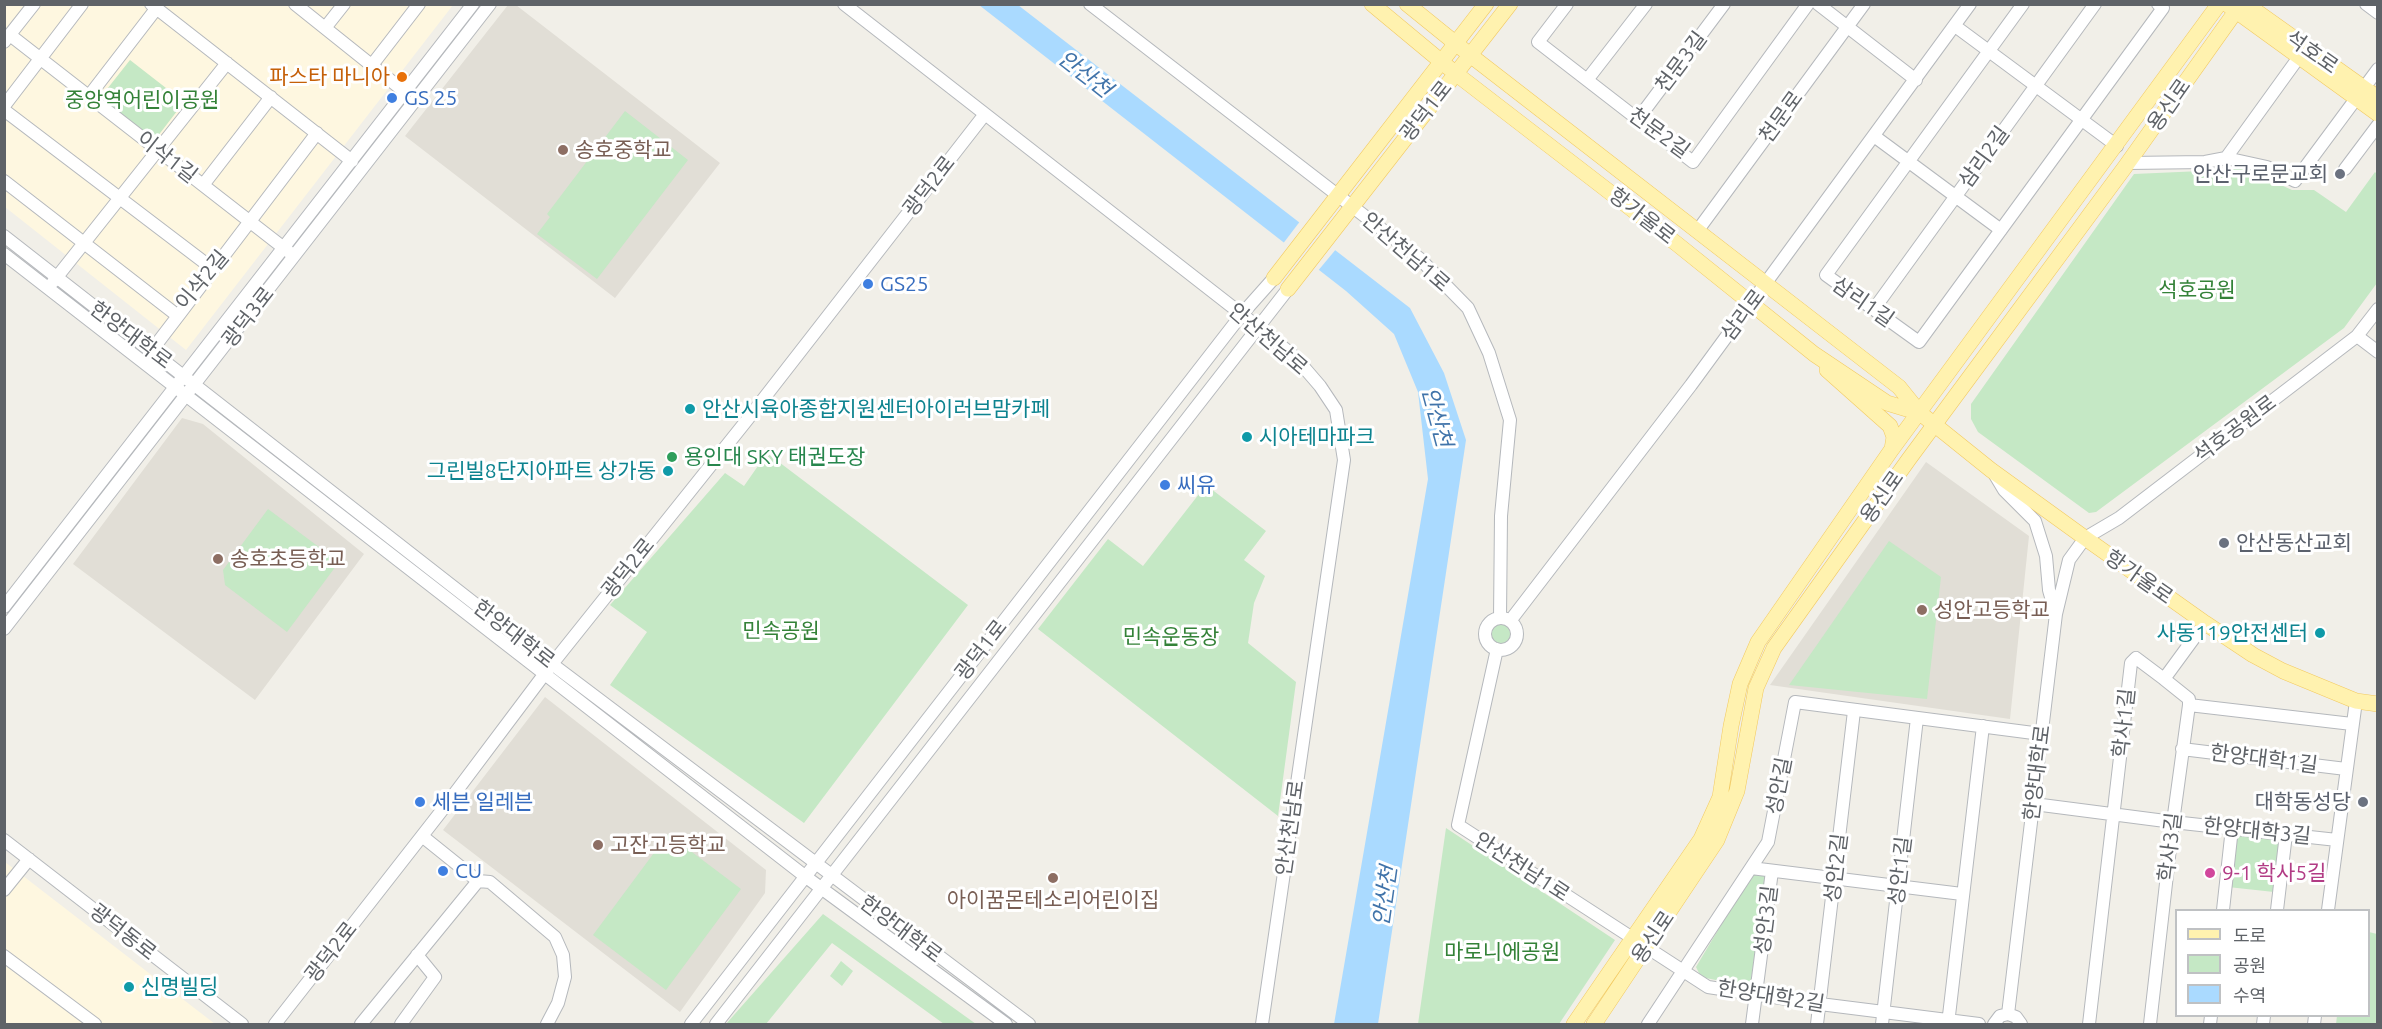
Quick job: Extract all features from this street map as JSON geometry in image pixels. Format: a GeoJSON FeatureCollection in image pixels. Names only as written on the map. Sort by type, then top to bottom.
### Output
{"type":"FeatureCollection","features":[{"type":"Feature","properties":{"kind":"main road","name":"항가울로"},"geometry":{"type":"LineString","coordinates":[[1372,4],[1455,73],[1814,354],[1887,403],[1920,413]]}},
{"type":"Feature","properties":{"kind":"main road","name":"항가울로"},"geometry":{"type":"LineString","coordinates":[[1407,4],[1455,44],[1899,387],[1920,413],[1991,470],[2085,538],[2205,623],[2283,671],[2356,701],[2378,704]]}},
{"type":"Feature","properties":{"kind":"main road","name":"광덕1로"},"geometry":{"type":"LineString","coordinates":[[1274,278],[1486,4]]}},
{"type":"Feature","properties":{"kind":"main road","name":"광덕1로"},"geometry":{"type":"LineString","coordinates":[[1288,289],[1510,4]]}},
{"type":"Feature","properties":{"kind":"main road","name":"용신로"},"geometry":{"type":"LineString","coordinates":[[1574,1024],[1701,839],[1720,797],[1740,684],[1758,642],[1892,449],[2220,4]]}},
{"type":"Feature","properties":{"kind":"main road","name":"용신로"},"geometry":{"type":"LineString","coordinates":[[1594,1024],[1717,840],[1737,791],[1756,688],[1774,648],[1934,424],[2128,162],[2238,6]]}},
{"type":"Feature","properties":{"kind":"main road","name":"석호로"},"geometry":{"type":"LineString","coordinates":[[2238,6],[2299,57],[2360,93],[2378,98]]}},
{"type":"Feature","properties":{"kind":"main road","name":"석호로"},"geometry":{"type":"LineString","coordinates":[[2238,6],[2360,93],[2378,114]]}},
{"type":"Feature","properties":{"kind":"main road"},"geometry":{"type":"LineString","coordinates":[[1814,354],[1834,378],[1890,426],[1894,437],[1892,449]]}},
{"type":"Feature","properties":{"kind":"street"},"geometry":{"type":"LineString","coordinates":[[7,39],[34,4]]}},
{"type":"Feature","properties":{"kind":"street"},"geometry":{"type":"LineString","coordinates":[[82,4],[4,108],[213,269]]}},
{"type":"Feature","properties":{"kind":"street"},"geometry":{"type":"LineString","coordinates":[[295,4],[405,92]]}},
{"type":"Feature","properties":{"kind":"street"},"geometry":{"type":"LineString","coordinates":[[325,28],[344,4]]}},
{"type":"Feature","properties":{"kind":"street"},"geometry":{"type":"LineString","coordinates":[[372,65],[419,4]]}},
{"type":"Feature","properties":{"kind":"street","name":"광덕3로"},"geometry":{"type":"LineString","coordinates":[[4,607],[473,4]]}},
{"type":"Feature","properties":{"kind":"street","name":"광덕3로"},"geometry":{"type":"LineString","coordinates":[[4,629],[490,4]]}},
{"type":"Feature","properties":{"kind":"street","name":"안산천남로"},"geometry":{"type":"LineString","coordinates":[[844,4],[1295,357],[1320,386],[1336,410],[1344,460],[1262,1024]]}},
{"type":"Feature","properties":{"kind":"street","name":"안산천남1로"},"geometry":{"type":"LineString","coordinates":[[1090,4],[1304,171],[1347,212],[1419,258],[1468,308],[1490,352],[1510,420],[1501,516],[1505,619]]}},
{"type":"Feature","properties":{"kind":"street","name":"천문2길"},"geometry":{"type":"LineString","coordinates":[[1567,4],[1538,42],[1693,162],[1808,4]]}},
{"type":"Feature","properties":{"kind":"street"},"geometry":{"type":"LineString","coordinates":[[1587,80],[1646,4]]}},
{"type":"Feature","properties":{"kind":"street","name":"천문3길"},"geometry":{"type":"LineString","coordinates":[[1638,119],[1724,4]]}},
{"type":"Feature","properties":{"kind":"street"},"geometry":{"type":"LineString","coordinates":[[1818,4],[1916,80]]}},
{"type":"Feature","properties":{"kind":"street","name":"천문로"},"geometry":{"type":"LineString","coordinates":[[1698,230],[1864,4]]}},
{"type":"Feature","properties":{"kind":"street","name":"삼리로"},"geometry":{"type":"LineString","coordinates":[[1505,619],[1691,386],[1970,4]]}},
{"type":"Feature","properties":{"kind":"street","name":"삼리1길"},"geometry":{"type":"LineString","coordinates":[[2023,4],[1826,275],[1919,342],[2163,8],[2158,4]]}},
{"type":"Feature","properties":{"kind":"street","name":"삼리2길"},"geometry":{"type":"LineString","coordinates":[[1874,309],[2095,4]]}},
{"type":"Feature","properties":{"kind":"street"},"geometry":{"type":"LineString","coordinates":[[2366,4],[2378,13]]}},
{"type":"Feature","properties":{"kind":"street"},"geometry":{"type":"LineString","coordinates":[[89,96],[153,7],[352,161]]}},
{"type":"Feature","properties":{"kind":"street"},"geometry":{"type":"LineString","coordinates":[[1955,26],[2117,146]]}},
{"type":"Feature","properties":{"kind":"street","name":"이삭1길"},"geometry":{"type":"LineString","coordinates":[[7,39],[40,59],[283,249],[295,255]]}},
{"type":"Feature","properties":{"kind":"street","name":"석호로"},"geometry":{"type":"LineString","coordinates":[[2226,158],[2299,57]]}},
{"type":"Feature","properties":{"kind":"street"},"geometry":{"type":"LineString","coordinates":[[53,283],[227,63]]}},
{"type":"Feature","properties":{"kind":"street"},"geometry":{"type":"LineString","coordinates":[[2128,162],[2193,163],[2226,158],[2267,167],[2295,181],[2378,69]]}},
{"type":"Feature","properties":{"kind":"street"},"geometry":{"type":"LineString","coordinates":[[203,185],[270,97]]}},
{"type":"Feature","properties":{"kind":"street","name":"광덕2로"},"geometry":{"type":"LineString","coordinates":[[275,1024],[422,836],[548,669],[747,420],[985,114]]}},
{"type":"Feature","properties":{"kind":"street"},"geometry":{"type":"LineString","coordinates":[[2345,169],[2378,125]]}},
{"type":"Feature","properties":{"kind":"street","name":"이삭2길"},"geometry":{"type":"LineString","coordinates":[[4,181],[178,316],[317,133]]}},
{"type":"Feature","properties":{"kind":"street"},"geometry":{"type":"LineString","coordinates":[[1874,136],[2001,230]]}},
{"type":"Feature","properties":{"kind":"street","name":"한양대학로"},"geometry":{"type":"LineString","coordinates":[[4,236],[53,283],[186,395],[548,669],[1029,1024]]}},
{"type":"Feature","properties":{"kind":"street","name":"한양대학로"},"geometry":{"type":"LineString","coordinates":[[4,254],[53,283],[152,350],[806,877],[1006,1024]]}},
{"type":"Feature","properties":{"kind":"street","name":"광덕1로"},"geometry":{"type":"LineString","coordinates":[[691,1024],[1242,314],[1274,278]]}},
{"type":"Feature","properties":{"kind":"street","name":"광덕1로"},"geometry":{"type":"LineString","coordinates":[[717,1024],[1288,289]]}},
{"type":"Feature","properties":{"kind":"street","name":"석호공원로"},"geometry":{"type":"LineString","coordinates":[[2085,538],[2118,518],[2357,336],[2378,309]]}},
{"type":"Feature","properties":{"kind":"street"},"geometry":{"type":"LineString","coordinates":[[152,350],[178,316]]}},
{"type":"Feature","properties":{"kind":"street"},"geometry":{"type":"LineString","coordinates":[[2357,336],[2378,352]]}},
{"type":"Feature","properties":{"kind":"street"},"geometry":{"type":"LineString","coordinates":[[1991,470],[2004,490],[2035,521],[2046,556],[2049,590],[2056,614]]}},
{"type":"Feature","properties":{"kind":"street","name":"한양대학로"},"geometry":{"type":"LineString","coordinates":[[2008,1014],[2056,614],[2069,560],[2085,538]]}},
{"type":"Feature","properties":{"kind":"street"},"geometry":{"type":"LineString","coordinates":[[1505,619],[1517,629],[1516,639],[1510,647],[1497,649],[1488,643],[1485,634],[1488,624],[1505,619]]}},
{"type":"Feature","properties":{"kind":"street"},"geometry":{"type":"LineString","coordinates":[[2164,679],[2205,623]]}},
{"type":"Feature","properties":{"kind":"street","name":"안산천남1로"},"geometry":{"type":"LineString","coordinates":[[1497,649],[1458,825],[1647,947]]}},
{"type":"Feature","properties":{"kind":"street","name":"학사1길"},"geometry":{"type":"LineString","coordinates":[[2089,1024],[2131,663],[2136,658],[2189,699],[2189,705]]}},
{"type":"Feature","properties":{"kind":"street","name":"한양대학1길"},"geometry":{"type":"LineString","coordinates":[[2328,909],[2356,701]]}},
{"type":"Feature","properties":{"kind":"street","name":"성안길"},"geometry":{"type":"LineString","coordinates":[[1648,1024],[1768,842],[1795,702],[2041,734]]}},
{"type":"Feature","properties":{"kind":"street"},"geometry":{"type":"LineString","coordinates":[[2189,705],[2352,724]]}},
{"type":"Feature","properties":{"kind":"street","name":"학사3길"},"geometry":{"type":"LineString","coordinates":[[2150,1024],[2189,705]]}},
{"type":"Feature","properties":{"kind":"street","name":"성안2길"},"geometry":{"type":"LineString","coordinates":[[1817,1024],[1854,711]]}},
{"type":"Feature","properties":{"kind":"street","name":"성안1길"},"geometry":{"type":"LineString","coordinates":[[1883,1018],[1917,718]]}},
{"type":"Feature","properties":{"kind":"street"},"geometry":{"type":"LineString","coordinates":[[1948,1022],[1983,726]]}},
{"type":"Feature","properties":{"kind":"street","name":"한양대학1길"},"geometry":{"type":"LineString","coordinates":[[2182,749],[2346,769]]}},
{"type":"Feature","properties":{"kind":"street","name":"한양대학3길"},"geometry":{"type":"LineString","coordinates":[[2034,804],[2337,840]]}},
{"type":"Feature","properties":{"kind":"street"},"geometry":{"type":"LineString","coordinates":[[2223,909],[2232,828]]}},
{"type":"Feature","properties":{"kind":"street"},"geometry":{"type":"LineString","coordinates":[[2277,909],[2286,834]]}},
{"type":"Feature","properties":{"kind":"street"},"geometry":{"type":"LineString","coordinates":[[422,836],[478,881],[490,882],[555,937],[563,955],[565,977],[558,1003],[547,1024]]}},
{"type":"Feature","properties":{"kind":"street","name":"광덕동로"},"geometry":{"type":"LineString","coordinates":[[4,840],[242,1024]]}},
{"type":"Feature","properties":{"kind":"street"},"geometry":{"type":"LineString","coordinates":[[4,890],[29,859]]}},
{"type":"Feature","properties":{"kind":"street","name":"성안3길"},"geometry":{"type":"LineString","coordinates":[[1751,868],[1772,871],[1752,1024]]}},
{"type":"Feature","properties":{"kind":"street"},"geometry":{"type":"LineString","coordinates":[[1772,871],[1962,894]]}},
{"type":"Feature","properties":{"kind":"street"},"geometry":{"type":"LineString","coordinates":[[361,1024],[478,881]]}},
{"type":"Feature","properties":{"kind":"street","name":"한양대학2길"},"geometry":{"type":"LineString","coordinates":[[1647,947],[1708,987],[1820,1004],[1883,1018],[1978,1024]]}},
{"type":"Feature","properties":{"kind":"street"},"geometry":{"type":"LineString","coordinates":[[400,1024],[435,978],[417,955]]}},
{"type":"Feature","properties":{"kind":"street"},"geometry":{"type":"LineString","coordinates":[[4,956],[95,1024]]}},
{"type":"Feature","properties":{"kind":"street"},"geometry":{"type":"LineString","coordinates":[[1994,1024],[2000,1016],[2008,1014],[2016,1017],[2021,1024]]}},
{"type":"Feature","properties":{"kind":"shaded area"},"geometry":{"type":"Polygon","coordinates":[[[4,5],[453,5],[186,350],[5,207],[4,5]]]}},
{"type":"Feature","properties":{"kind":"shaded area","name":"송호중학교"},"geometry":{"type":"Polygon","coordinates":[[[508,5],[516,5],[720,163],[615,298],[405,136],[508,5]]]}},
{"type":"Feature","properties":{"kind":"shaded area","name":"송호초등학교"},"geometry":{"type":"Polygon","coordinates":[[[182,418],[203,424],[364,554],[255,700],[73,564],[182,418]]]}},
{"type":"Feature","properties":{"kind":"shaded area","name":"성안고등학교"},"geometry":{"type":"Polygon","coordinates":[[[1926,462],[2029,536],[2010,719],[1770,685],[1926,462]]]}},
{"type":"Feature","properties":{"kind":"shaded area","name":"고잔고등학교"},"geometry":{"type":"Polygon","coordinates":[[[545,697],[766,870],[765,893],[680,1012],[443,830],[545,697]]]}},
{"type":"Feature","properties":{"kind":"shaded area"},"geometry":{"type":"Polygon","coordinates":[[[5,862],[215,1024],[5,1024],[5,862]]]}},
{"type":"Feature","properties":{"kind":"green space","name":"중앙역어린이공원"},"geometry":{"type":"Polygon","coordinates":[[[130,60],[184,102],[154,141],[100,98],[130,60]]]}},
{"type":"Feature","properties":{"kind":"green space"},"geometry":{"type":"Polygon","coordinates":[[[625,111],[688,160],[597,279],[537,234],[550,217],[547,214],[625,111]]]}},
{"type":"Feature","properties":{"kind":"green space","name":"석호공원"},"geometry":{"type":"Polygon","coordinates":[[[2233,168],[2248,170],[2292,190],[2314,190],[2346,212],[2375,172],[2377,174],[2377,283],[2344,328],[2096,512],[2089,513],[1978,432],[1971,419],[1971,404],[2134,174],[2233,168]]]}},
{"type":"Feature","properties":{"kind":"green space","name":"민속공원"},"geometry":{"type":"Polygon","coordinates":[[[767,453],[968,605],[804,823],[610,685],[647,632],[610,605],[725,473],[744,486],[767,453]]]}},
{"type":"Feature","properties":{"kind":"green space","name":"민속운동장"},"geometry":{"type":"Polygon","coordinates":[[[1206,485],[1266,531],[1244,560],[1265,576],[1254,603],[1248,643],[1296,682],[1278,816],[1038,629],[1108,539],[1143,566],[1206,485]]]}},
{"type":"Feature","properties":{"kind":"green space"},"geometry":{"type":"Polygon","coordinates":[[[268,509],[339,562],[287,632],[225,585],[223,570],[268,509]]]}},
{"type":"Feature","properties":{"kind":"green space"},"geometry":{"type":"Polygon","coordinates":[[[1889,541],[1941,577],[1927,699],[1789,685],[1889,541]]]}},
{"type":"Feature","properties":{"kind":"green space"},"geometry":{"type":"Polygon","coordinates":[[[1501,624],[1508,627],[1511,634],[1508,641],[1501,644],[1494,641],[1491,634],[1494,627],[1501,624]]]}},
{"type":"Feature","properties":{"kind":"green space","name":"마로니에공원"},"geometry":{"type":"Polygon","coordinates":[[[1446,828],[1615,940],[1559,1024],[1418,1024],[1446,828]]]}},
{"type":"Feature","properties":{"kind":"green space"},"geometry":{"type":"Polygon","coordinates":[[[668,834],[741,889],[666,990],[593,935],[668,834]]]}},
{"type":"Feature","properties":{"kind":"green space"},"geometry":{"type":"Polygon","coordinates":[[[2234,834],[2280,839],[2274,892],[2228,887],[2234,834]]]}},
{"type":"Feature","properties":{"kind":"green space"},"geometry":{"type":"Polygon","coordinates":[[[1752,873],[1766,876],[1750,987],[1701,977],[1696,967],[1752,873]]]}},
{"type":"Feature","properties":{"kind":"green space"},"geometry":{"type":"Polygon","coordinates":[[[823,914],[976,1024],[944,1024],[832,943],[766,1024],[726,1024],[823,914]]]}},
{"type":"Feature","properties":{"kind":"green space"},"geometry":{"type":"Polygon","coordinates":[[[2370,932],[2377,934],[2377,1024],[2336,1024],[2337,1017],[2370,1017],[2370,932]]]}},
{"type":"Feature","properties":{"kind":"green space"},"geometry":{"type":"Polygon","coordinates":[[[841,961],[853,971],[842,986],[830,976],[841,961]]]}},
{"type":"Feature","properties":{"kind":"water","name":"안산천"},"geometry":{"type":"Polygon","coordinates":[[[979,5],[1018,5],[1410,308],[1444,373],[1466,440],[1378,1024],[1334,1024],[1428,479],[1418,392],[1394,334],[1346,291],[979,5]]]}},
{"type":"Feature","properties":{"kind":"pier"},"geometry":{"type":"Polygon","coordinates":[[[1301,220],[1337,248],[1317,272],[1282,245],[1301,220]]]}},
{"type":"Feature","properties":{"kind":"place","name":"파스타 마니아"},"geometry":{"type":"Point","coordinates":[402,77]}},
{"type":"Feature","properties":{"kind":"place","name":"GS 25"},"geometry":{"type":"Point","coordinates":[392,98]}},
{"type":"Feature","properties":{"kind":"place","name":"송호중학교"},"geometry":{"type":"Point","coordinates":[563,150]}},
{"type":"Feature","properties":{"kind":"place","name":"안산구로문교회"},"geometry":{"type":"Point","coordinates":[2340,174]}},
{"type":"Feature","properties":{"kind":"place","name":"GS25"},"geometry":{"type":"Point","coordinates":[868,284]}},
{"type":"Feature","properties":{"kind":"place","name":"안산시육아종합지원센터아이러브맘카페"},"geometry":{"type":"Point","coordinates":[690,409]}},
{"type":"Feature","properties":{"kind":"place","name":"시아테마파크"},"geometry":{"type":"Point","coordinates":[1247,437]}},
{"type":"Feature","properties":{"kind":"place","name":"용인대 SKY 태권도장"},"geometry":{"type":"Point","coordinates":[672,457]}},
{"type":"Feature","properties":{"kind":"place","name":"그린빌8단지아파트 상가동"},"geometry":{"type":"Point","coordinates":[668,471]}},
{"type":"Feature","properties":{"kind":"place","name":"씨유"},"geometry":{"type":"Point","coordinates":[1165,485]}},
{"type":"Feature","properties":{"kind":"place","name":"안산동산교회"},"geometry":{"type":"Point","coordinates":[2224,543]}},
{"type":"Feature","properties":{"kind":"place","name":"송호초등학교"},"geometry":{"type":"Point","coordinates":[218,559]}},
{"type":"Feature","properties":{"kind":"place","name":"성안고등학교"},"geometry":{"type":"Point","coordinates":[1922,610]}},
{"type":"Feature","properties":{"kind":"place","name":"사동119안전센터"},"geometry":{"type":"Point","coordinates":[2320,633]}},
{"type":"Feature","properties":{"kind":"place","name":"세븐 일레븐"},"geometry":{"type":"Point","coordinates":[420,802]}},
{"type":"Feature","properties":{"kind":"place","name":"대학동성당"},"geometry":{"type":"Point","coordinates":[2363,802]}},
{"type":"Feature","properties":{"kind":"place","name":"고잔고등학교"},"geometry":{"type":"Point","coordinates":[598,845]}},
{"type":"Feature","properties":{"kind":"place","name":"CU"},"geometry":{"type":"Point","coordinates":[443,871]}},
{"type":"Feature","properties":{"kind":"place","name":"9-1 학사5길"},"geometry":{"type":"Point","coordinates":[2210,873]}},
{"type":"Feature","properties":{"kind":"place","name":"아이꿈몬테소리어린이집"},"geometry":{"type":"Point","coordinates":[1053,878]}},
{"type":"Feature","properties":{"kind":"place","name":"신명빌딩"},"geometry":{"type":"Point","coordinates":[129,987]}}]}
